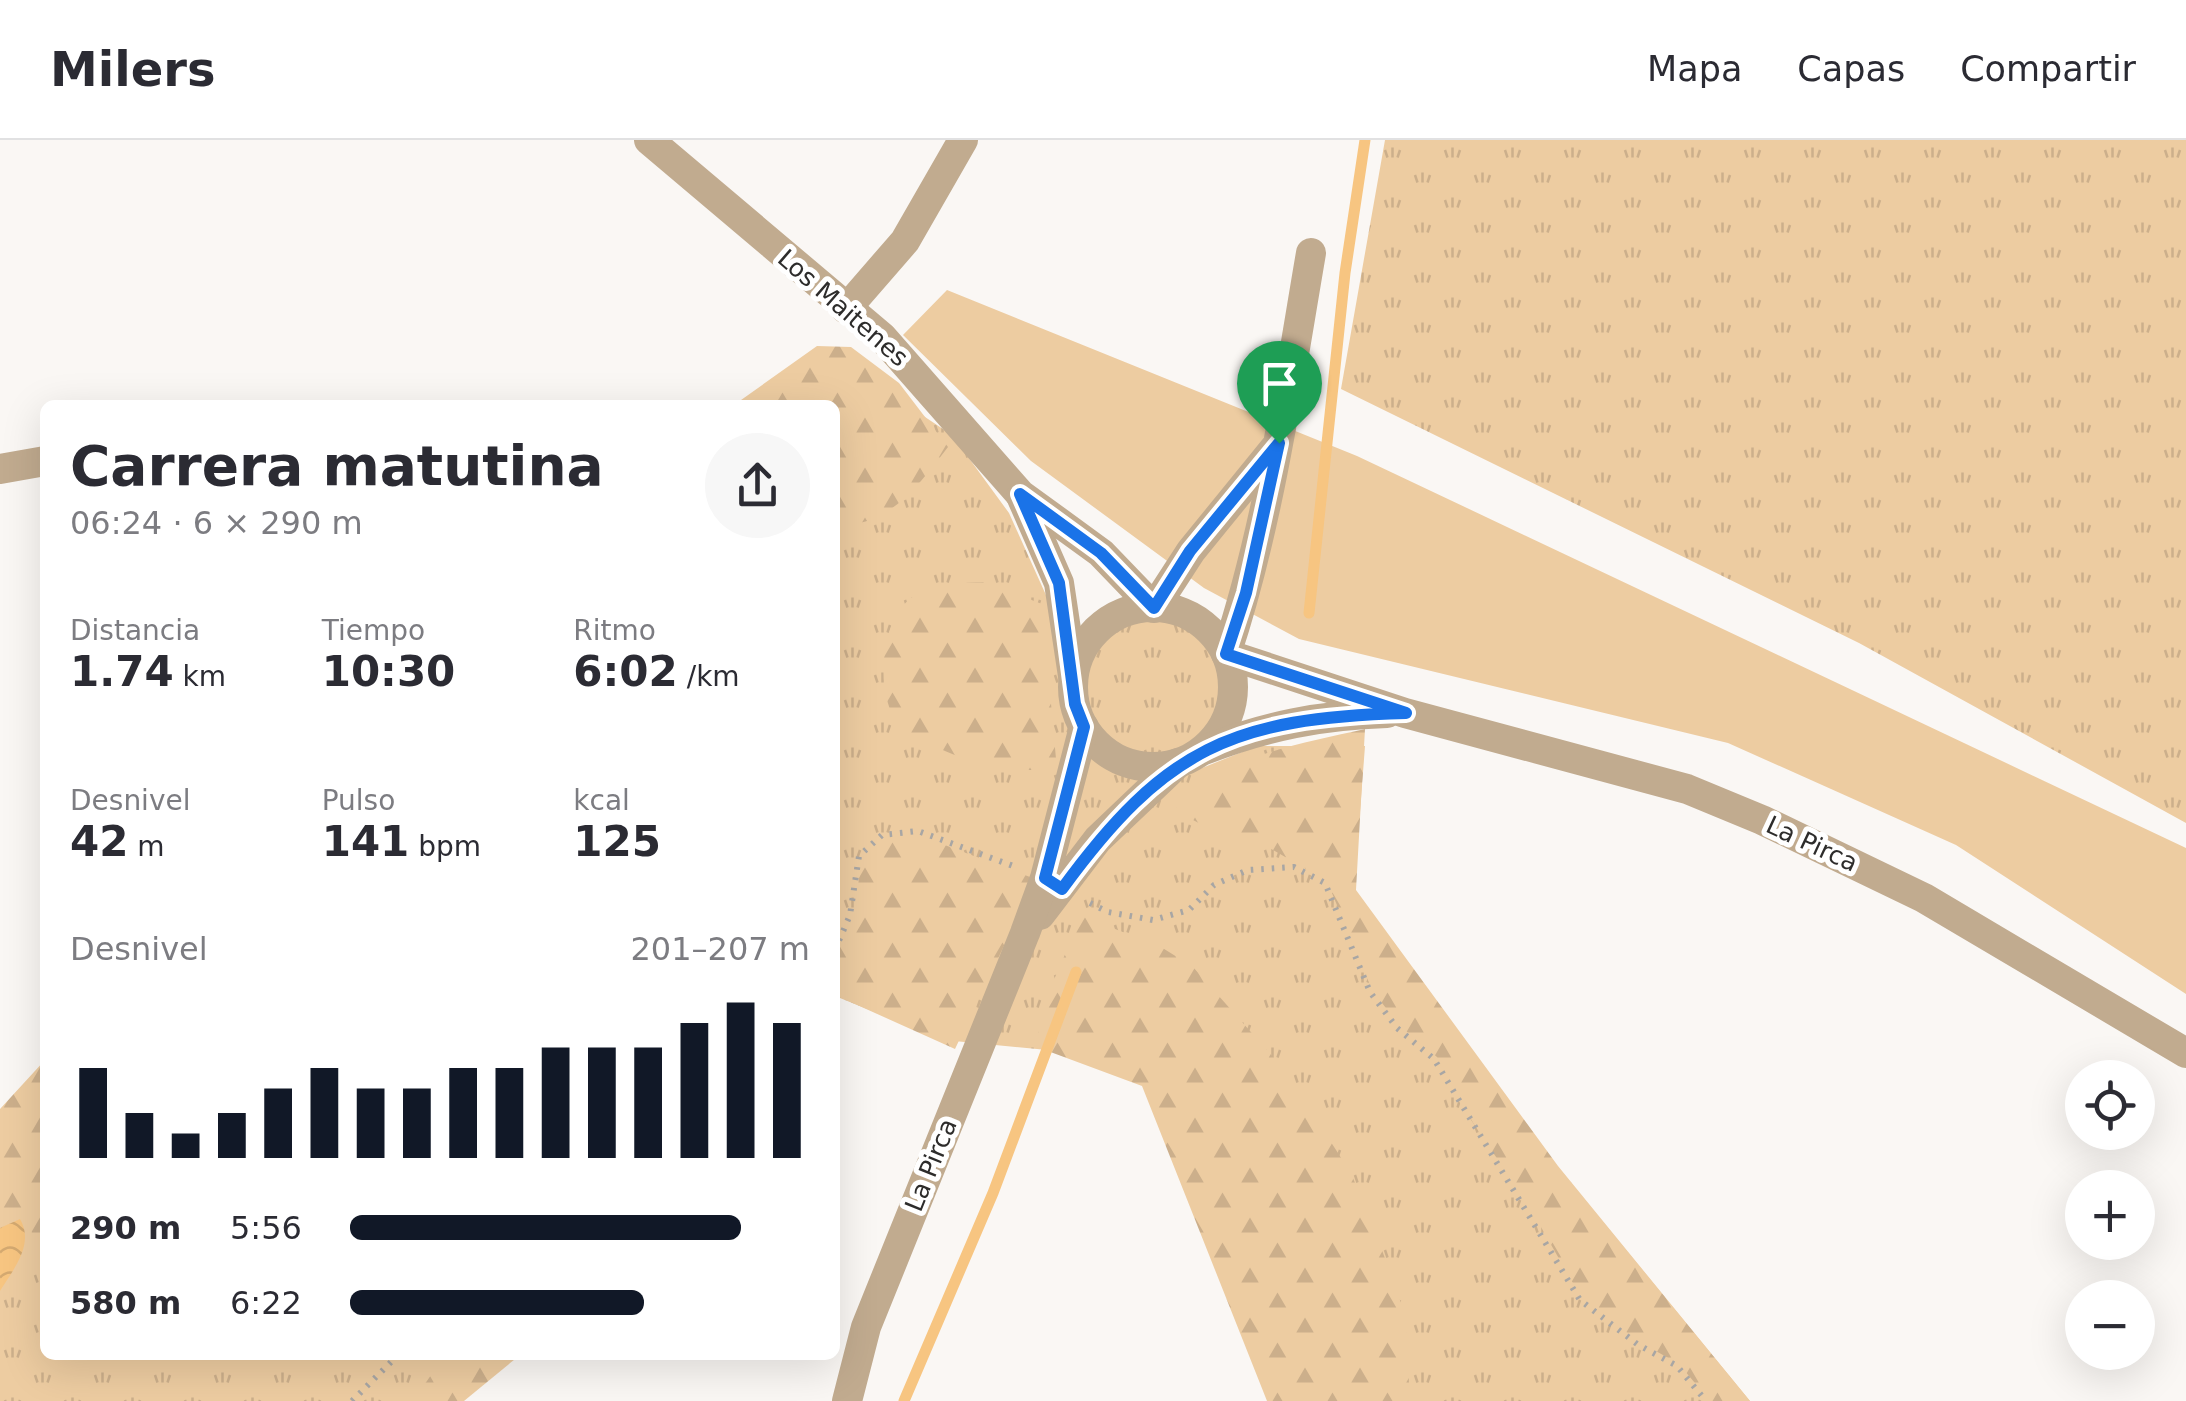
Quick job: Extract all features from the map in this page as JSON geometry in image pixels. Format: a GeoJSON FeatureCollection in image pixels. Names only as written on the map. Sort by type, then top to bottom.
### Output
{"type":"FeatureCollection","features":[{"type":"Feature","properties":{"kind":"street","name":"Los Maitenes"},"geometry":{"type":"LineString","coordinates":[[649,140],[882,337],[1020,494],[1101,553],[1154,608]]}},
{"type":"Feature","properties":{"kind":"street"},"geometry":{"type":"LineString","coordinates":[[846,309],[905,241],[963,140]]}},
{"type":"Feature","properties":{"kind":"street"},"geometry":{"type":"LineString","coordinates":[[1226,654],[1246,593],[1279,443],[1310,253]]}},
{"type":"Feature","properties":{"kind":"street"},"geometry":{"type":"LineString","coordinates":[[1154,608],[1190,551],[1279,443]]}},
{"type":"Feature","properties":{"kind":"street"},"geometry":{"type":"LineString","coordinates":[[0,469],[40,462]]}},
{"type":"Feature","properties":{"kind":"street","name":"Los Maitenes"},"geometry":{"type":"LineString","coordinates":[[1020,494],[1059,583],[1074,679]]}},
{"type":"Feature","properties":{"kind":"street"},"geometry":{"type":"LineString","coordinates":[[1154,608],[1196,620],[1226,654],[1233,679],[1231,706],[1220,730],[1190,757],[1150,767],[1124,762],[1100,747],[1084,727],[1075,704],[1074,679],[1085,646],[1100,628],[1130,611],[1154,608]]}},
{"type":"Feature","properties":{"kind":"street","name":"La Pirca"},"geometry":{"type":"LineString","coordinates":[[1226,654],[1406,713],[1687,789],[1762,820],[1924,898],[2186,1053]]}},
{"type":"Feature","properties":{"kind":"street","name":"La Pirca"},"geometry":{"type":"LineString","coordinates":[[847,1401],[866,1327],[1025,933],[1053,884],[1190,757],[1266,726],[1322,715],[1406,713]]}},
{"type":"Feature","properties":{"kind":"street","name":"La Pirca"},"geometry":{"type":"LineString","coordinates":[[1053,884],[1084,727]]}},
{"type":"Feature","properties":{"kind":"path"},"geometry":{"type":"LineString","coordinates":[[840,938],[850,915],[859,856],[882,836],[918,831],[1053,884],[1108,912],[1153,920],[1189,910],[1214,886],[1248,870],[1294,866],[1325,883],[1370,992],[1397,1028],[1434,1059],[1580,1300],[1637,1344],[1677,1366],[1706,1401]]}},
{"type":"Feature","properties":{"kind":"path"},"geometry":{"type":"LineString","coordinates":[[352,1401],[393,1360]]}},
{"type":"Feature","properties":{"kind":"green space"},"geometry":{"type":"Polygon","coordinates":[[[1385,140],[2186,140],[2186,823],[1859,643],[1341,389],[1385,140]]]}},
{"type":"Feature","properties":{"kind":"green space"},"geometry":{"type":"Polygon","coordinates":[[[947,290],[1357,456],[2186,848],[2186,994],[1956,845],[1728,743],[1299,639],[1204,588],[1031,461],[903,335],[947,290]]]}},
{"type":"Feature","properties":{"kind":"green space"},"geometry":{"type":"Polygon","coordinates":[[[817,346],[851,347],[899,383],[948,447],[913,489],[886,512],[870,520],[840,523],[840,400],[741,400],[817,346]]]}},
{"type":"Feature","properties":{"kind":"green space"},"geometry":{"type":"Polygon","coordinates":[[[820,347],[952,435],[1009,513],[1050,604],[1064,715],[1096,760],[1177,778],[1257,746],[1365,746],[1354,890],[1557,1166],[1750,1401],[1268,1401],[1143,1083],[1058,1051],[944,1040],[840,998],[840,400],[743,400],[820,347]]]}},
{"type":"Feature","properties":{"kind":"green space"},"geometry":{"type":"Polygon","coordinates":[[[985,582],[1042,604],[1057,770],[1008,768],[963,758],[906,732],[891,713],[884,660],[892,624],[900,609],[928,589],[985,582]]]}},
{"type":"Feature","properties":{"kind":"green space"},"geometry":{"type":"Polygon","coordinates":[[[1153,616],[1180,622],[1203,637],[1218,660],[1224,687],[1218,714],[1203,737],[1180,752],[1153,758],[1126,752],[1103,737],[1088,714],[1082,687],[1088,660],[1103,637],[1126,622],[1153,616]]]}},
{"type":"Feature","properties":{"kind":"green space"},"geometry":{"type":"Polygon","coordinates":[[[1365,729],[1356,890],[1558,1166],[1750,1401],[1710,1401],[1679,1364],[1638,1341],[1582,1299],[1529,1206],[1461,1105],[1437,1057],[1399,1025],[1372,990],[1327,881],[1247,835],[1214,831],[1174,810],[1194,791],[1238,764],[1287,747],[1365,729]]]}},
{"type":"Feature","properties":{"kind":"green space"},"geometry":{"type":"Polygon","coordinates":[[[918,835],[1030,877],[1021,910],[955,1049],[840,997],[840,947],[854,915],[862,857],[884,838],[918,835]]]}},
{"type":"Feature","properties":{"kind":"green space"},"geometry":{"type":"Polygon","coordinates":[[[1082,916],[1161,947],[1193,967],[1282,1067],[1351,1173],[1383,1253],[1405,1314],[1410,1401],[1267,1401],[1142,1086],[1037,1047],[1041,1009],[1082,916]]]}},
{"type":"Feature","properties":{"kind":"green space"},"geometry":{"type":"Polygon","coordinates":[[[40,1065],[40,1239],[35,1247],[28,1217],[0,1225],[0,1109],[40,1065]]]}},
{"type":"Feature","properties":{"kind":"green space"},"geometry":{"type":"Polygon","coordinates":[[[40,1067],[40,1360],[505,1360],[456,1401],[0,1401],[0,1111],[40,1067]]]}},
{"type":"Feature","properties":{"kind":"green space"},"geometry":{"type":"Polygon","coordinates":[[[442,1360],[514,1360],[464,1401],[413,1401],[442,1360]]]}},
{"type":"Feature","properties":{"kind":"water"},"geometry":{"type":"Polygon","coordinates":[[[20,1219],[24,1247],[0,1291],[0,1228],[20,1219]]]}},
{"type":"Feature","properties":{"kind":"waterway"},"geometry":{"type":"LineString","coordinates":[[1309,613],[1345,273],[1365,140]]}},
{"type":"Feature","properties":{"kind":"waterway"},"geometry":{"type":"LineString","coordinates":[[904,1401],[993,1193],[1076,972]]}},
{"type":"Feature","properties":{"kind":"route"},"geometry":{"type":"LineString","coordinates":[[1279,443],[1246,593],[1226,654],[1406,713],[1322,715],[1266,726],[1202,750],[1178,764],[1130,807],[1098,839],[1062,889],[1045,878],[1084,727],[1075,704],[1059,583],[1020,494],[1101,553],[1154,608],[1190,551],[1279,443]]}}]}
